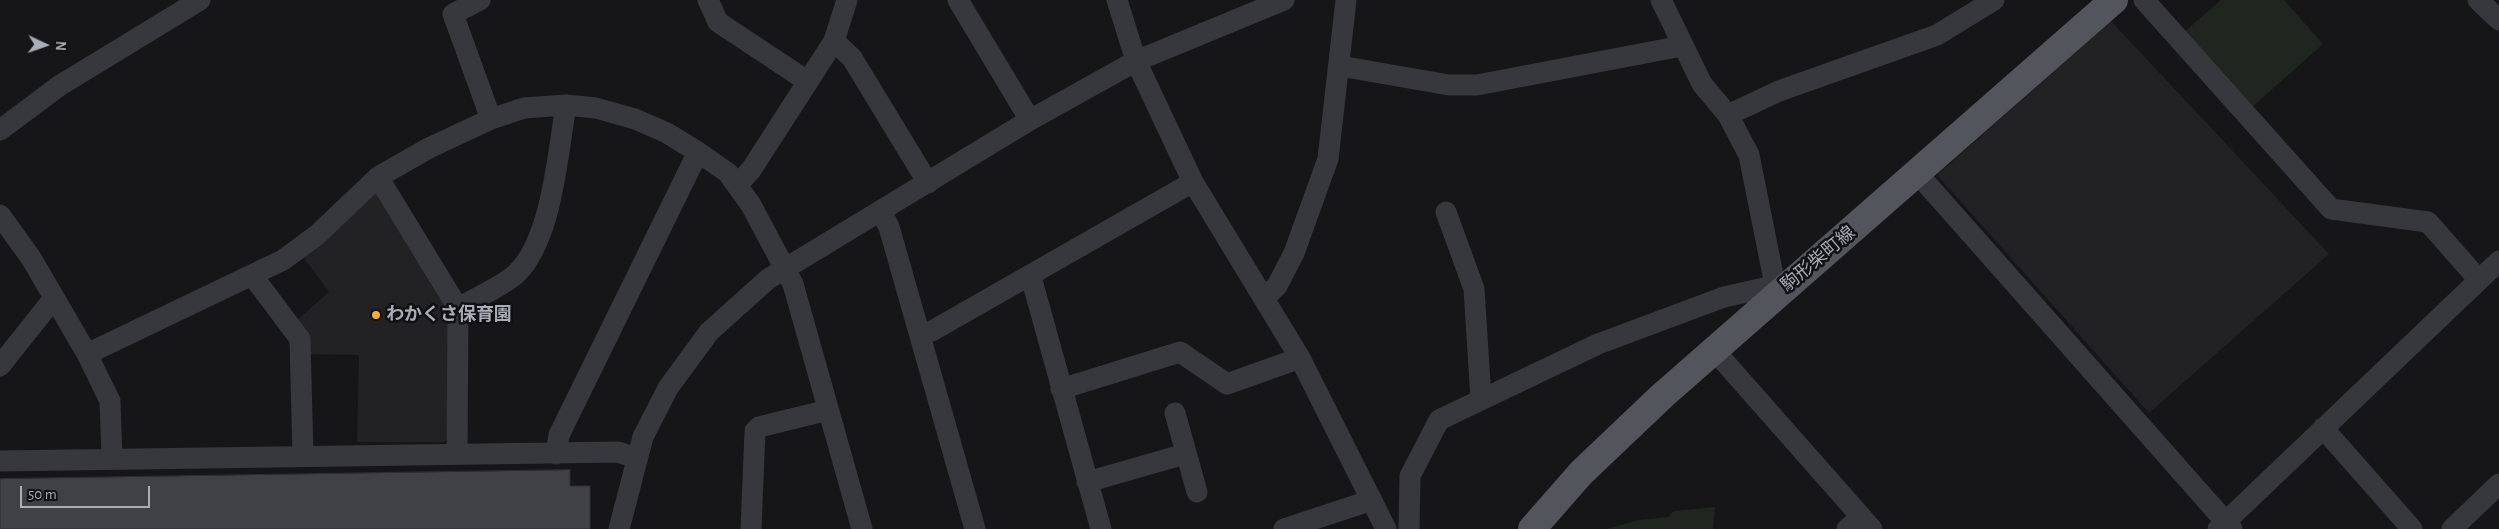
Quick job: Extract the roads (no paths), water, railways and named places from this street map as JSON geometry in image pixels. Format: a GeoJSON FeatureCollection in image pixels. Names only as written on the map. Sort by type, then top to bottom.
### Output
{"type":"FeatureCollection","features":[{"type":"Feature","properties":{"kind":"main road","name":"駒形柴町線"},"geometry":{"type":"LineString","coordinates":[[1532,529],[1606,449],[1714,350],[1918,174],[2114,0]]}},
{"type":"Feature","properties":{"kind":"street"},"geometry":{"type":"LineString","coordinates":[[0,130],[59,86],[200,0]]}},
{"type":"Feature","properties":{"kind":"street"},"geometry":{"type":"LineString","coordinates":[[480,0],[453,14],[491,119]]}},
{"type":"Feature","properties":{"kind":"street"},"geometry":{"type":"LineString","coordinates":[[708,0],[718,22],[808,81]]}},
{"type":"Feature","properties":{"kind":"street"},"geometry":{"type":"LineString","coordinates":[[738,184],[751,170],[834,41],[847,0]]}},
{"type":"Feature","properties":{"kind":"street"},"geometry":{"type":"LineString","coordinates":[[958,0],[1030,120]]}},
{"type":"Feature","properties":{"kind":"street"},"geometry":{"type":"LineString","coordinates":[[1117,0],[1136,61],[1193,182],[1300,358],[1386,529]]}},
{"type":"Feature","properties":{"kind":"street"},"geometry":{"type":"LineString","coordinates":[[619,529],[636,458],[643,437],[659,404],[694,350],[731,310],[768,279],[1030,120],[1136,61],[1284,0]]}},
{"type":"Feature","properties":{"kind":"street"},"geometry":{"type":"LineString","coordinates":[[1264,298],[1277,286],[1294,253],[1328,160],[1346,0]]}},
{"type":"Feature","properties":{"kind":"street"},"geometry":{"type":"LineString","coordinates":[[1661,0],[1702,84],[1728,115],[1749,155],[1777,294]]}},
{"type":"Feature","properties":{"kind":"street"},"geometry":{"type":"LineString","coordinates":[[1728,115],[1779,91],[1937,35],[1994,0]]}},
{"type":"Feature","properties":{"kind":"street"},"geometry":{"type":"LineString","coordinates":[[2144,0],[2330,209],[2428,222],[2479,280]]}},
{"type":"Feature","properties":{"kind":"street"},"geometry":{"type":"LineString","coordinates":[[2478,0],[2499,20]]}},
{"type":"Feature","properties":{"kind":"street"},"geometry":{"type":"LineString","coordinates":[[834,41],[852,58],[928,183]]}},
{"type":"Feature","properties":{"kind":"street"},"geometry":{"type":"LineString","coordinates":[[1340,66],[1449,85],[1472,86],[1682,46]]}},
{"type":"Feature","properties":{"kind":"street"},"geometry":{"type":"LineString","coordinates":[[458,308],[517,274],[532,255],[548,210],[566,105]]}},
{"type":"Feature","properties":{"kind":"street"},"geometry":{"type":"LineString","coordinates":[[87,354],[252,275],[297,251],[317,235],[378,177],[429,148],[491,119],[524,108],[566,105],[596,108],[635,119],[667,133],[698,152],[728,173],[738,184],[765,226],[793,284],[862,529]]}},
{"type":"Feature","properties":{"kind":"street"},"geometry":{"type":"LineString","coordinates":[[556,454],[559,435],[698,152]]}},
{"type":"Feature","properties":{"kind":"street"},"geometry":{"type":"LineString","coordinates":[[1918,174],[2225,527],[2323,428],[2499,261]]}},
{"type":"Feature","properties":{"kind":"street"},"geometry":{"type":"LineString","coordinates":[[378,177],[458,308],[457,453]]}},
{"type":"Feature","properties":{"kind":"street"},"geometry":{"type":"LineString","coordinates":[[921,335],[932,331],[1031,277],[1193,182]]}},
{"type":"Feature","properties":{"kind":"street"},"geometry":{"type":"LineString","coordinates":[[881,211],[889,227],[921,335],[975,529]]}},
{"type":"Feature","properties":{"kind":"street"},"geometry":{"type":"LineString","coordinates":[[1446,212],[1474,290],[1481,399]]}},
{"type":"Feature","properties":{"kind":"street"},"geometry":{"type":"LineString","coordinates":[[0,215],[31,258],[87,354],[110,401],[112,460]]}},
{"type":"Feature","properties":{"kind":"street"},"geometry":{"type":"LineString","coordinates":[[252,275],[300,339],[303,456]]}},
{"type":"Feature","properties":{"kind":"street"},"geometry":{"type":"LineString","coordinates":[[1031,277],[1086,482],[1101,529]]}},
{"type":"Feature","properties":{"kind":"street"},"geometry":{"type":"LineString","coordinates":[[1409,529],[1410,476],[1439,420],[1598,344],[1724,297],[1764,288],[1777,294]]}},
{"type":"Feature","properties":{"kind":"street"},"geometry":{"type":"LineString","coordinates":[[0,366],[54,298]]}},
{"type":"Feature","properties":{"kind":"street"},"geometry":{"type":"LineString","coordinates":[[1714,350],[1860,525]]}},
{"type":"Feature","properties":{"kind":"street"},"geometry":{"type":"LineString","coordinates":[[1061,389],[1180,352],[1228,384],[1300,358]]}},
{"type":"Feature","properties":{"kind":"street"},"geometry":{"type":"LineString","coordinates":[[751,529],[755,431],[760,427],[828,410]]}},
{"type":"Feature","properties":{"kind":"street"},"geometry":{"type":"LineString","coordinates":[[1175,412],[1197,492]]}},
{"type":"Feature","properties":{"kind":"street"},"geometry":{"type":"LineString","coordinates":[[2323,428],[2412,529]]}},
{"type":"Feature","properties":{"kind":"street"},"geometry":{"type":"LineString","coordinates":[[0,461],[618,452],[636,458]]}},
{"type":"Feature","properties":{"kind":"street"},"geometry":{"type":"LineString","coordinates":[[1086,482],[1185,454]]}},
{"type":"Feature","properties":{"kind":"street"},"geometry":{"type":"LineString","coordinates":[[2452,529],[2499,484]]}},
{"type":"Feature","properties":{"kind":"street"},"geometry":{"type":"LineString","coordinates":[[1292,528],[1372,500]]}},
{"type":"Feature","properties":{"kind":"place","name":"わかくさ保育園"},"geometry":{"type":"Point","coordinates":[376,315]}}]}
